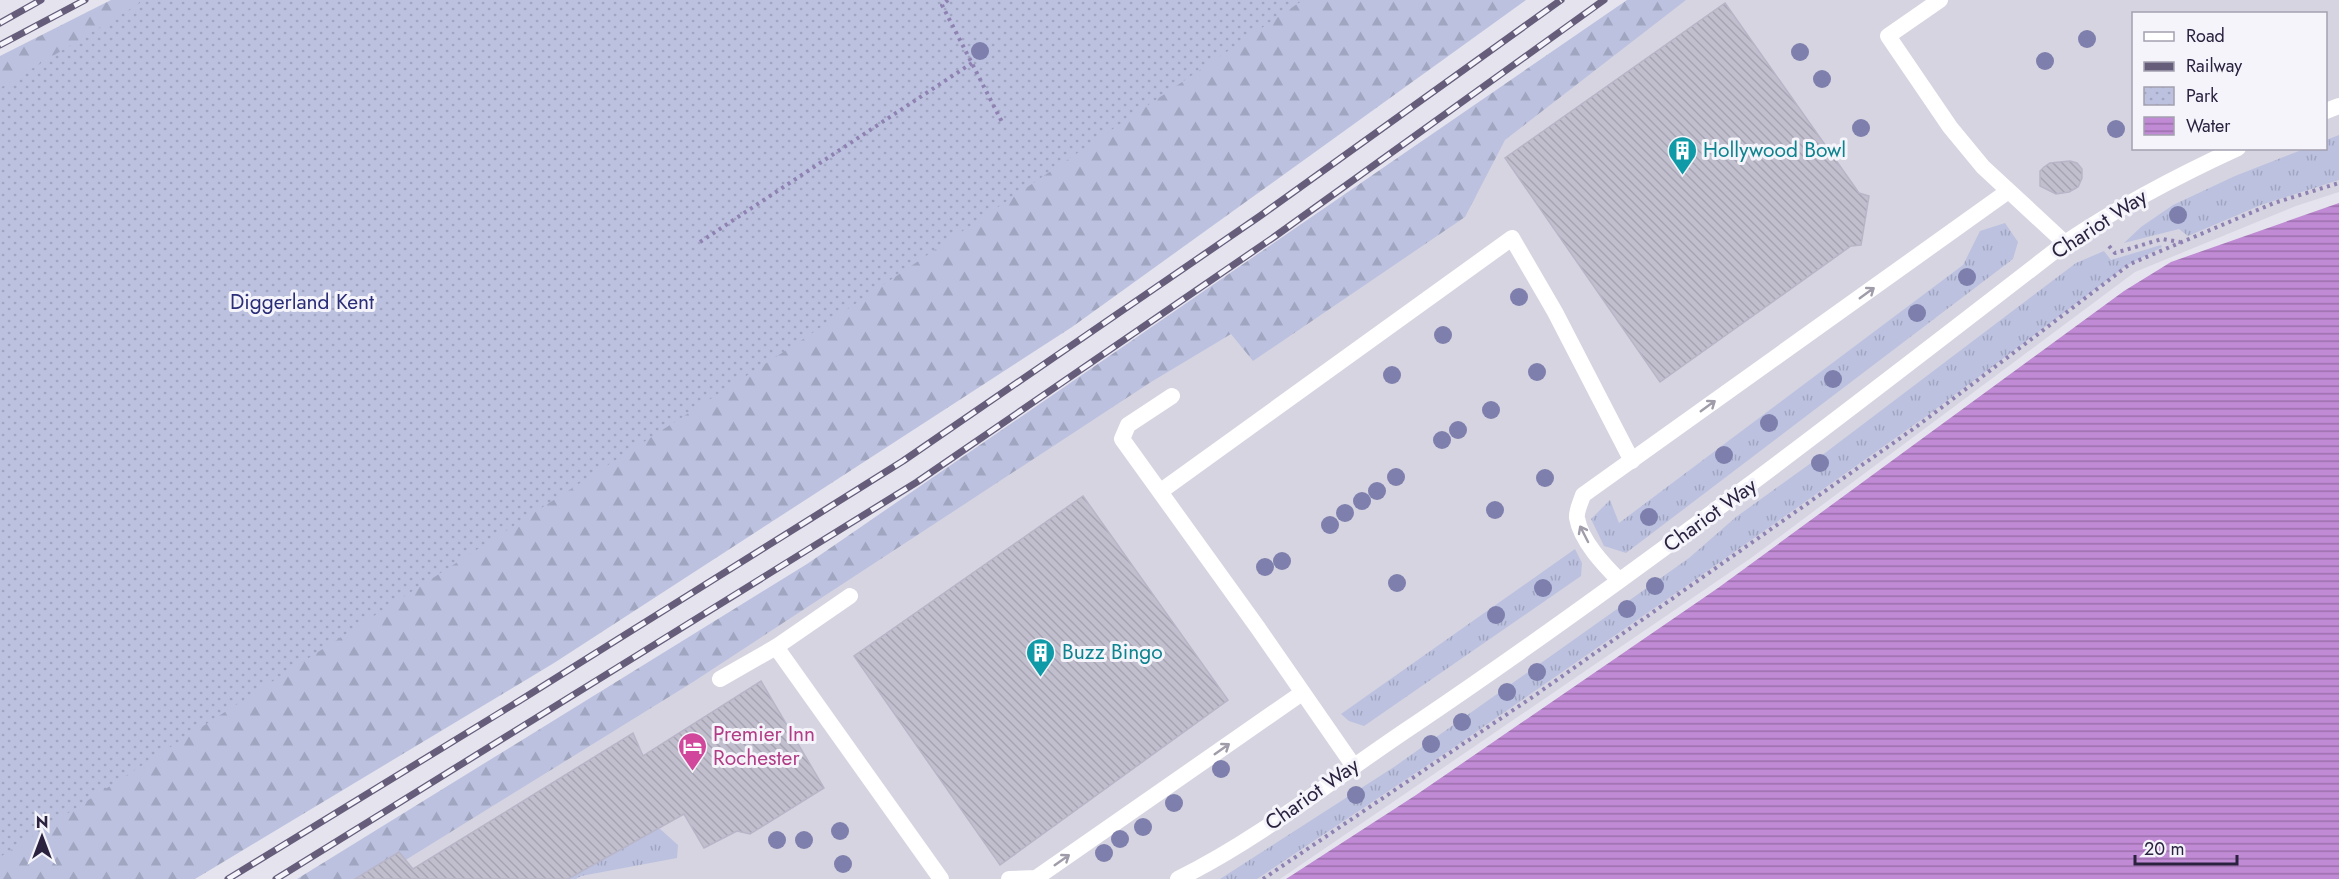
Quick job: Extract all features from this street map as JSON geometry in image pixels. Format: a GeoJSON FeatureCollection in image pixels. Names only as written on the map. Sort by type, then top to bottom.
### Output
{"type":"FeatureCollection","features":[{"type":"Feature","properties":{"kind":"street"},"geometry":{"type":"LineString","coordinates":[[1940,0],[1888,36],[1950,127],[1983,167],[2007,192],[2065,243]]}},
{"type":"Feature","properties":{"kind":"street","name":"Chariot Way"},"geometry":{"type":"LineString","coordinates":[[1178,879],[1270,824],[1479,680],[1686,533],[2065,243],[2118,208],[2180,174],[2234,150]]}},
{"type":"Feature","properties":{"kind":"street"},"geometry":{"type":"LineString","coordinates":[[1619,580],[1599,560],[1582,531],[1576,516],[1583,495],[2007,192]]}},
{"type":"Feature","properties":{"kind":"street"},"geometry":{"type":"LineString","coordinates":[[1161,491],[1512,238],[1555,312],[1632,461]]}},
{"type":"Feature","properties":{"kind":"street"},"geometry":{"type":"LineString","coordinates":[[1172,396],[1128,425],[1122,439],[1353,765]]}},
{"type":"Feature","properties":{"kind":"street"},"geometry":{"type":"LineString","coordinates":[[720,679],[776,647],[850,596]]}},
{"type":"Feature","properties":{"kind":"street"},"geometry":{"type":"LineString","coordinates":[[776,647],[941,879]]}},
{"type":"Feature","properties":{"kind":"street"},"geometry":{"type":"LineString","coordinates":[[1009,879],[1036,878],[1302,693]]}},
{"type":"Feature","properties":{"kind":"path"},"geometry":{"type":"LineString","coordinates":[[948,0],[942,5],[1002,122]]}},
{"type":"Feature","properties":{"kind":"path"},"geometry":{"type":"LineString","coordinates":[[700,242],[972,63]]}},
{"type":"Feature","properties":{"kind":"path"},"geometry":{"type":"LineString","coordinates":[[1263,879],[1534,696],[1916,427],[2130,264],[2274,203],[2339,183]]}},
{"type":"Feature","properties":{"kind":"path"},"geometry":{"type":"LineString","coordinates":[[2121,251],[2162,239],[2181,242]]}},
{"type":"Feature","properties":{"kind":"shaded area"},"geometry":{"type":"Polygon","coordinates":[[[1642,0],[2339,0],[2339,192],[2296,206],[2135,272],[1751,558],[1280,879],[332,879],[892,529],[1642,0]]]}},
{"type":"Feature","properties":{"kind":"green space"},"geometry":{"type":"Polygon","coordinates":[[[111,0],[212,0],[0,109],[0,56],[111,0]]]}},
{"type":"Feature","properties":{"kind":"green space","name":"Diggerland Kent"},"geometry":{"type":"Polygon","coordinates":[[[145,0],[1303,0],[805,338],[0,857],[0,88],[145,0]]]}},
{"type":"Feature","properties":{"kind":"green space"},"geometry":{"type":"Polygon","coordinates":[[[1290,0],[1526,0],[1072,327],[554,663],[195,879],[0,879],[0,853],[1290,0]]]}},
{"type":"Feature","properties":{"kind":"green space"},"geometry":{"type":"Polygon","coordinates":[[[1627,0],[1686,0],[1505,140],[1465,217],[1253,361],[1231,334],[1151,382],[693,682],[375,879],[297,879],[807,564],[1627,0]]]}},
{"type":"Feature","properties":{"kind":"green space"},"geometry":{"type":"Polygon","coordinates":[[[2339,135],[2339,180],[2261,205],[2188,236],[2179,229],[2124,243],[2141,227],[2173,205],[2235,176],[2301,150],[2327,150],[2327,140],[2339,135]]]}},
{"type":"Feature","properties":{"kind":"green space"},"geometry":{"type":"Polygon","coordinates":[[[2005,223],[2018,242],[2013,259],[1626,553],[1604,546],[1591,519],[1610,500],[1619,523],[1963,265],[1980,231],[2005,223]]]}},
{"type":"Feature","properties":{"kind":"green space"},"geometry":{"type":"Polygon","coordinates":[[[2161,245],[2162,247],[2126,266],[1928,415],[1450,750],[1257,879],[1220,879],[1394,767],[1689,558],[1736,517],[1825,453],[2076,263],[2104,251],[2111,260],[2161,245]]]}},
{"type":"Feature","properties":{"kind":"green space"},"geometry":{"type":"Polygon","coordinates":[[[1575,549],[1582,563],[1581,576],[1364,726],[1349,721],[1341,714],[1575,549]]]}},
{"type":"Feature","properties":{"kind":"green space"},"geometry":{"type":"Polygon","coordinates":[[[659,828],[678,845],[677,858],[581,876],[576,879],[564,879],[659,828]]]}},
{"type":"Feature","properties":{"kind":"water"},"geometry":{"type":"Polygon","coordinates":[[[2339,203],[2339,879],[1286,879],[1416,795],[1718,588],[2124,291],[2171,262],[2339,203]]]}},
{"type":"Feature","properties":{"kind":"building","name":"Hollywood Bowl"},"geometry":{"type":"Polygon","coordinates":[[[1725,3],[1859,193],[1869,196],[1861,245],[1851,246],[1660,382],[1505,158],[1725,3]]]}},
{"type":"Feature","properties":{"kind":"building"},"geometry":{"type":"Polygon","coordinates":[[[2070,161],[2077,163],[2082,169],[2082,178],[2078,187],[2069,192],[2056,194],[2040,186],[2040,171],[2044,167],[2050,163],[2070,161]]]}},
{"type":"Feature","properties":{"kind":"building","name":"Buzz Bingo"},"geometry":{"type":"Polygon","coordinates":[[[1083,496],[1228,700],[1000,865],[854,656],[1083,496]]]}},
{"type":"Feature","properties":{"kind":"building","name":"Premier Inn Rochester"},"geometry":{"type":"Polygon","coordinates":[[[761,681],[824,788],[750,834],[737,831],[704,848],[684,814],[568,879],[355,879],[399,852],[413,869],[633,733],[643,756],[761,681]]]}},
{"type":"Feature","properties":{"kind":"railway"},"geometry":{"type":"LineString","coordinates":[[0,23],[41,0]]}},
{"type":"Feature","properties":{"kind":"railway"},"geometry":{"type":"LineString","coordinates":[[0,45],[85,0]]}},
{"type":"Feature","properties":{"kind":"railway"},"geometry":{"type":"LineString","coordinates":[[228,879],[519,701],[903,461],[1260,216],[1561,0]]}},
{"type":"Feature","properties":{"kind":"railway"},"geometry":{"type":"LineString","coordinates":[[276,879],[917,482],[1274,237],[1604,0]]}},
{"type":"Feature","properties":{"kind":"place","name":"Hollywood Bowl"},"geometry":{"type":"Point","coordinates":[1682,176]}},
{"type":"Feature","properties":{"kind":"place","name":"Buzz Bingo"},"geometry":{"type":"Point","coordinates":[1041,678]}},
{"type":"Feature","properties":{"kind":"place","name":"Premier Inn Rochester"},"geometry":{"type":"Point","coordinates":[692,772]}}]}
